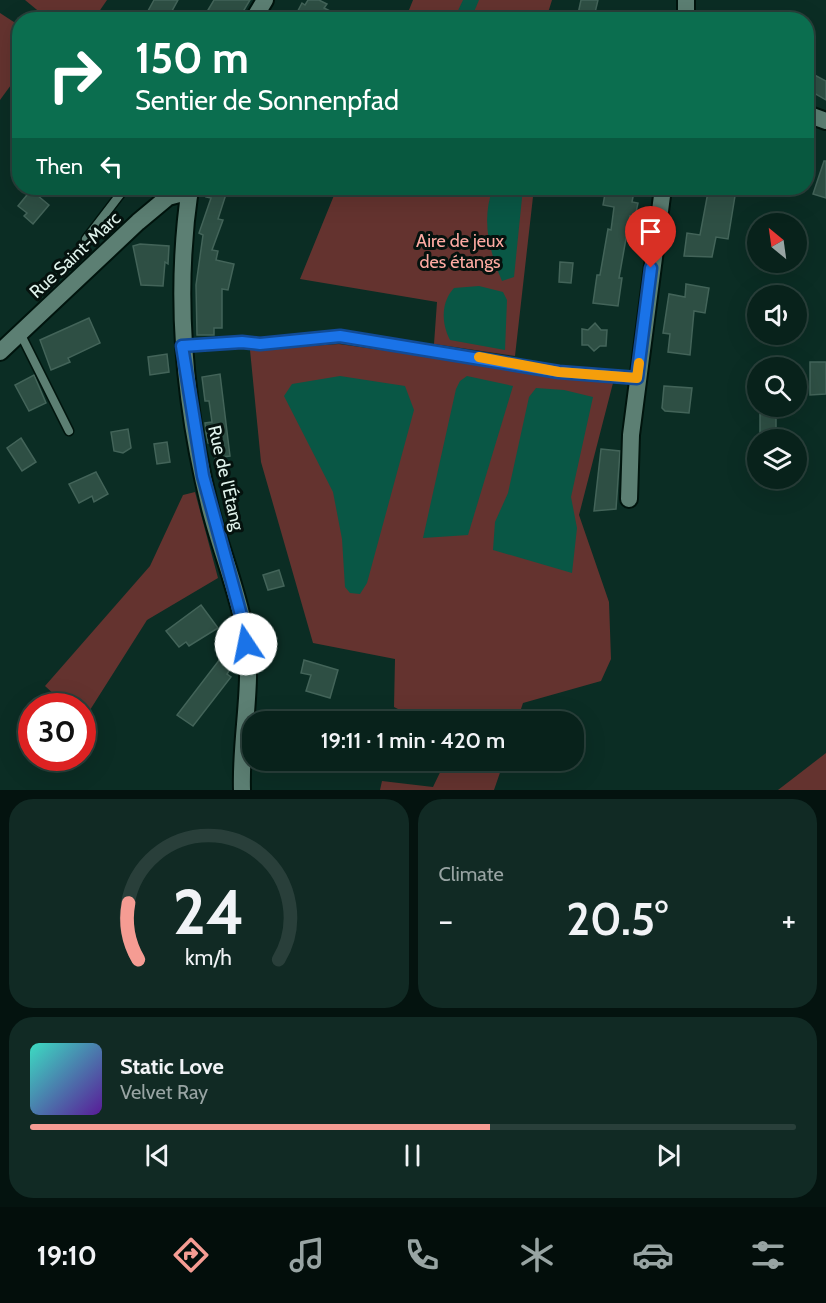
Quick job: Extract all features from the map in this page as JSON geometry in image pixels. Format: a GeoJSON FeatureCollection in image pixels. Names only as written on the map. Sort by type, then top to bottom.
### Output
{"type":"FeatureCollection","features":[{"type":"Feature","properties":{"kind":"street","name":"Rue Saint-Marc"},"geometry":{"type":"LineString","coordinates":[[0,352],[168,197],[175,195]]}},
{"type":"Feature","properties":{"kind":"street","name":"Rue de l'Étang"},"geometry":{"type":"LineString","coordinates":[[190,195],[183,255],[182,346],[203,476],[244,626],[249,662],[242,782],[231,790]]}},
{"type":"Feature","properties":{"kind":"street"},"geometry":{"type":"LineString","coordinates":[[629,499],[631,435],[637,378],[662,195]]}},
{"type":"Feature","properties":{"kind":"lane"},"geometry":{"type":"LineString","coordinates":[[86,239],[120,195]]}},
{"type":"Feature","properties":{"kind":"lane"},"geometry":{"type":"LineString","coordinates":[[20,333],[69,430]]}},
{"type":"Feature","properties":{"kind":"lane"},"geometry":{"type":"LineString","coordinates":[[182,346],[242,342],[260,344],[340,336],[559,372],[637,378]]}},
{"type":"Feature","properties":{"kind":"green space"},"geometry":{"type":"Polygon","coordinates":[[[25,0],[107,0],[99,12],[40,12],[25,0]]]}},
{"type":"Feature","properties":{"kind":"green space"},"geometry":{"type":"Polygon","coordinates":[[[413,0],[552,0],[548,12],[408,12],[413,0]]]}},
{"type":"Feature","properties":{"kind":"green space"},"geometry":{"type":"Polygon","coordinates":[[[0,13],[12,21],[12,84],[0,100],[0,13]]]}},
{"type":"Feature","properties":{"kind":"green space","name":"Aire de jeux des étangs"},"geometry":{"type":"Polygon","coordinates":[[[334,195],[533,195],[515,356],[434,344],[437,302],[300,279],[334,195]]]}},
{"type":"Feature","properties":{"kind":"green space"},"geometry":{"type":"Polygon","coordinates":[[[339,344],[613,383],[579,515],[609,602],[611,659],[601,681],[523,703],[520,711],[402,711],[394,707],[395,659],[313,643],[261,462],[250,350],[339,344]]]}},
{"type":"Feature","properties":{"kind":"green space"},"geometry":{"type":"Polygon","coordinates":[[[195,492],[218,578],[147,620],[96,700],[96,693],[53,693],[45,686],[150,566],[183,495],[195,492]]]}},
{"type":"Feature","properties":{"kind":"green space"},"geometry":{"type":"Polygon","coordinates":[[[826,753],[826,790],[778,790],[826,753]]]}},
{"type":"Feature","properties":{"kind":"green space"},"geometry":{"type":"Polygon","coordinates":[[[441,771],[501,771],[494,790],[380,790],[382,781],[433,787],[441,771]]]}},
{"type":"Feature","properties":{"kind":"shaded area"},"geometry":{"type":"Polygon","coordinates":[[[463,0],[479,0],[474,12],[457,12],[463,0]]]}},
{"type":"Feature","properties":{"kind":"shaded area"},"geometry":{"type":"Polygon","coordinates":[[[491,195],[522,195],[514,277],[502,281],[493,258],[488,235],[491,195]]]}},
{"type":"Feature","properties":{"kind":"shaded area"},"geometry":{"type":"Polygon","coordinates":[[[479,286],[503,292],[507,300],[505,350],[450,340],[447,333],[444,320],[445,306],[454,288],[479,286]]]}},
{"type":"Feature","properties":{"kind":"shaded area"},"geometry":{"type":"Polygon","coordinates":[[[340,376],[405,386],[414,410],[367,583],[360,594],[350,593],[345,587],[342,539],[333,492],[284,396],[292,384],[340,376]]]}},
{"type":"Feature","properties":{"kind":"shaded area"},"geometry":{"type":"Polygon","coordinates":[[[467,376],[513,386],[468,535],[423,538],[456,389],[460,381],[467,376]]]}},
{"type":"Feature","properties":{"kind":"shaded area"},"geometry":{"type":"Polygon","coordinates":[[[536,388],[564,390],[593,397],[571,497],[577,528],[572,573],[493,550],[495,522],[508,493],[529,397],[536,388]]]}},
{"type":"Feature","properties":{"kind":"building"},"geometry":{"type":"Polygon","coordinates":[[[154,0],[178,0],[171,12],[147,12],[154,0]]]}},
{"type":"Feature","properties":{"kind":"building"},"geometry":{"type":"Polygon","coordinates":[[[214,0],[250,0],[243,12],[208,10],[214,0]]]}},
{"type":"Feature","properties":{"kind":"building"},"geometry":{"type":"Polygon","coordinates":[[[308,0],[319,0],[327,4],[324,8],[332,12],[297,12],[302,3],[305,5],[308,0]]]}},
{"type":"Feature","properties":{"kind":"building"},"geometry":{"type":"Polygon","coordinates":[[[581,0],[598,0],[595,12],[578,12],[581,0]]]}},
{"type":"Feature","properties":{"kind":"building"},"geometry":{"type":"Polygon","coordinates":[[[814,75],[826,81],[826,100],[814,93],[814,75]]]}},
{"type":"Feature","properties":{"kind":"building"},"geometry":{"type":"Polygon","coordinates":[[[824,161],[826,161],[826,198],[814,194],[824,161]]]}},
{"type":"Feature","properties":{"kind":"building"},"geometry":{"type":"Polygon","coordinates":[[[27,195],[37,195],[49,205],[33,224],[24,216],[27,213],[18,206],[27,195]]]}},
{"type":"Feature","properties":{"kind":"building"},"geometry":{"type":"Polygon","coordinates":[[[207,195],[226,195],[218,219],[223,220],[212,250],[218,251],[216,260],[234,264],[228,290],[222,289],[222,328],[214,328],[214,335],[197,335],[196,285],[203,235],[199,233],[211,198],[206,197],[207,195]]]}},
{"type":"Feature","properties":{"kind":"building"},"geometry":{"type":"Polygon","coordinates":[[[605,195],[633,195],[632,202],[638,203],[635,217],[630,216],[619,278],[622,278],[618,306],[593,303],[597,275],[600,275],[614,207],[603,205],[605,195]]]}},
{"type":"Feature","properties":{"kind":"building"},"geometry":{"type":"Polygon","coordinates":[[[707,195],[735,196],[728,239],[716,237],[712,257],[684,256],[687,233],[700,235],[707,195]]]}},
{"type":"Feature","properties":{"kind":"building"},"geometry":{"type":"Polygon","coordinates":[[[140,244],[169,246],[163,286],[141,285],[133,246],[140,244]]]}},
{"type":"Feature","properties":{"kind":"building"},"geometry":{"type":"Polygon","coordinates":[[[560,262],[573,263],[571,283],[559,282],[560,262]]]}},
{"type":"Feature","properties":{"kind":"building"},"geometry":{"type":"Polygon","coordinates":[[[686,284],[709,288],[705,313],[694,311],[690,355],[668,352],[670,334],[663,333],[669,294],[685,297],[686,284]]]}},
{"type":"Feature","properties":{"kind":"building"},"geometry":{"type":"Polygon","coordinates":[[[89,318],[100,343],[68,358],[70,362],[51,370],[40,340],[89,318]]]}},
{"type":"Feature","properties":{"kind":"building"},"geometry":{"type":"Polygon","coordinates":[[[595,323],[601,330],[607,330],[606,346],[600,346],[594,351],[588,345],[582,345],[582,329],[588,330],[595,323]]]}},
{"type":"Feature","properties":{"kind":"building"},"geometry":{"type":"Polygon","coordinates":[[[167,354],[169,372],[150,375],[148,357],[167,354]]]}},
{"type":"Feature","properties":{"kind":"building"},"geometry":{"type":"Polygon","coordinates":[[[810,362],[826,362],[826,394],[810,395],[810,362]]]}},
{"type":"Feature","properties":{"kind":"building"},"geometry":{"type":"Polygon","coordinates":[[[220,374],[230,456],[215,458],[212,443],[208,443],[206,433],[205,423],[212,422],[209,401],[205,401],[202,377],[220,374]]]}},
{"type":"Feature","properties":{"kind":"building"},"geometry":{"type":"Polygon","coordinates":[[[34,375],[46,403],[29,411],[15,385],[34,375]]]}},
{"type":"Feature","properties":{"kind":"building"},"geometry":{"type":"Polygon","coordinates":[[[664,386],[692,388],[689,413],[665,411],[662,408],[664,386]]]}},
{"type":"Feature","properties":{"kind":"building"},"geometry":{"type":"Polygon","coordinates":[[[760,417],[776,417],[776,429],[760,429],[760,417]]]}},
{"type":"Feature","properties":{"kind":"building"},"geometry":{"type":"Polygon","coordinates":[[[128,429],[131,448],[123,453],[114,451],[111,432],[128,429]]]}},
{"type":"Feature","properties":{"kind":"building"},"geometry":{"type":"Polygon","coordinates":[[[21,438],[36,462],[22,471],[7,448],[21,438]]]}},
{"type":"Feature","properties":{"kind":"building"},"geometry":{"type":"Polygon","coordinates":[[[167,442],[170,462],[157,464],[154,444],[167,442]]]}},
{"type":"Feature","properties":{"kind":"building"},"geometry":{"type":"Polygon","coordinates":[[[601,449],[620,451],[616,509],[594,511],[601,449]]]}},
{"type":"Feature","properties":{"kind":"building"},"geometry":{"type":"Polygon","coordinates":[[[96,472],[108,494],[94,502],[92,496],[79,503],[69,484],[96,472]]]}},
{"type":"Feature","properties":{"kind":"building"},"geometry":{"type":"Polygon","coordinates":[[[279,570],[284,586],[268,590],[263,575],[279,570]]]}},
{"type":"Feature","properties":{"kind":"building"},"geometry":{"type":"Polygon","coordinates":[[[201,605],[218,628],[189,646],[186,642],[179,647],[166,631],[201,605]]]}},
{"type":"Feature","properties":{"kind":"building"},"geometry":{"type":"Polygon","coordinates":[[[220,659],[231,668],[227,674],[231,677],[193,726],[177,715],[220,659]]]}},
{"type":"Feature","properties":{"kind":"building"},"geometry":{"type":"Polygon","coordinates":[[[304,660],[338,670],[330,698],[306,691],[311,675],[301,673],[304,660]]]}},
{"type":"Feature","properties":{"kind":"slow traffic"},"geometry":{"type":"LineString","coordinates":[[479,357],[559,372],[637,378],[639,363]]}},
{"type":"Feature","properties":{"kind":"route"},"geometry":{"type":"LineString","coordinates":[[246,644],[244,626],[203,476],[182,346],[242,342],[260,344],[340,336],[439,350],[559,372],[637,378],[651,268]]}}]}
